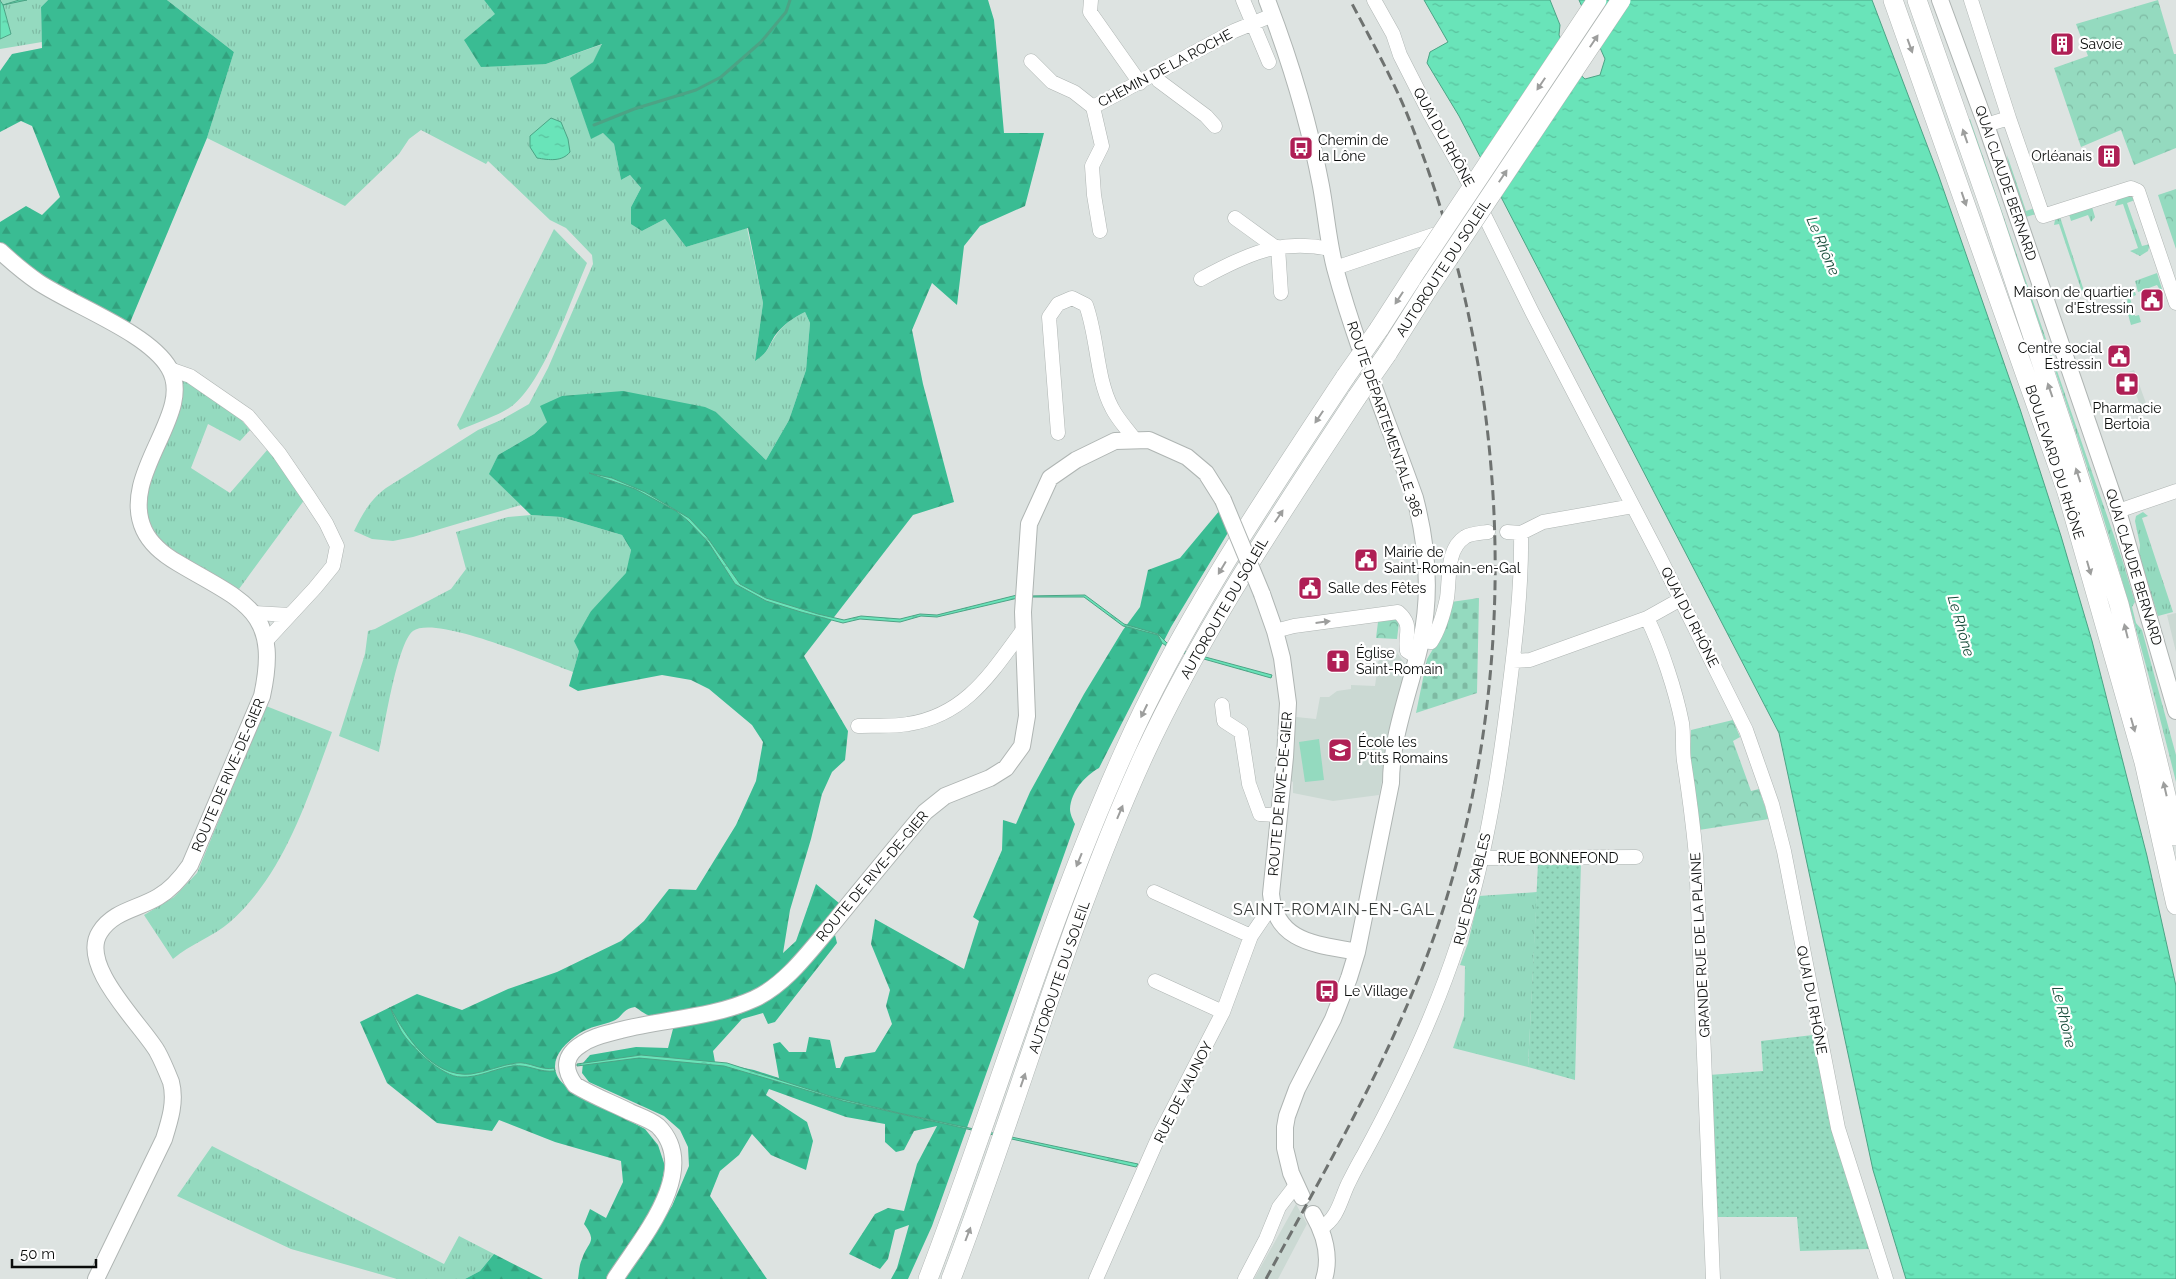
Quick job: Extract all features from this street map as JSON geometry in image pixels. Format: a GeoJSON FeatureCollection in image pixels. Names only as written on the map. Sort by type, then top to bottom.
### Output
{"type":"FeatureCollection","features":[{"type":"Feature","properties":{"kind":"highway","name":"AUTOROUTE DU SOLEIL"},"geometry":{"type":"LineString","coordinates":[[928,1279],[954,1212],[1074,871],[1124,750],[1152,693],[1193,617],[1248,525],[1597,0]]}},
{"type":"Feature","properties":{"kind":"highway","name":"AUTOROUTE DU SOLEIL"},"geometry":{"type":"LineString","coordinates":[[951,1279],[1094,878],[1144,755],[1210,626],[1264,538],[1621,0]]}},
{"type":"Feature","properties":{"kind":"highway","name":"BOULEVARD DU RHÔNE"},"geometry":{"type":"LineString","coordinates":[[1893,0],[2067,492],[2144,762],[2176,905]]}},
{"type":"Feature","properties":{"kind":"highway","name":"BOULEVARD DU RHÔNE"},"geometry":{"type":"LineString","coordinates":[[1917,0],[1991,211],[2119,604],[2176,836]]}},
{"type":"Feature","properties":{"kind":"main road","name":"ROUTE DÉPARTEMENTALE 386"},"geometry":{"type":"LineString","coordinates":[[1267,0],[1293,75],[1309,134],[1321,186],[1330,249],[1335,268],[1352,323],[1416,498],[1423,528],[1426,569],[1426,616],[1393,759],[1391,783],[1356,952],[1343,995],[1297,1090],[1287,1116],[1285,1148],[1299,1191]]}},
{"type":"Feature","properties":{"kind":"main road","name":"QUAI CLAUDE BERNARD"},"geometry":{"type":"LineString","coordinates":[[1940,0],[1986,125],[2118,511],[2176,711]]}},
{"type":"Feature","properties":{"kind":"main road"},"geometry":{"type":"LineString","coordinates":[[0,252],[37,282],[139,339],[160,356],[170,369]]}},
{"type":"Feature","properties":{"kind":"main road","name":"ROUTE DE RIVE-DE-GIER"},"geometry":{"type":"LineString","coordinates":[[96,1279],[164,1139],[171,1115],[173,1098],[171,1084],[156,1050],[103,976],[96,946],[98,934],[114,917],[157,898],[172,887],[190,865],[262,696],[267,676],[266,641],[254,613],[225,590],[163,553],[148,538],[141,522],[138,500],[141,484],[170,416],[174,400],[174,382],[170,369]]}},
{"type":"Feature","properties":{"kind":"main road","name":"ROUTE DE RIVE-DE-GIER"},"geometry":{"type":"LineString","coordinates":[[615,1279],[660,1210],[673,1176],[674,1157],[670,1145],[658,1126],[576,1085],[567,1074],[566,1066],[570,1056],[581,1044],[593,1038],[631,1027],[726,1009],[754,999],[770,990],[790,972],[821,938],[925,812],[945,796],[990,778],[1006,768],[1022,746],[1028,716],[1023,630],[1029,524],[1050,478],[1076,460],[1115,441],[1150,440],[1187,457],[1206,473],[1223,500],[1262,594],[1275,631],[1282,658],[1288,702],[1271,894],[1273,908],[1279,922],[1292,935],[1301,939],[1356,952]]}},
{"type":"Feature","properties":{"kind":"main road"},"geometry":{"type":"LineString","coordinates":[[1317,1221],[1326,1247],[1327,1266],[1324,1279]]}},
{"type":"Feature","properties":{"kind":"street"},"geometry":{"type":"LineString","coordinates":[[1090,0],[1090,12],[1140,83]]}},
{"type":"Feature","properties":{"kind":"street"},"geometry":{"type":"LineString","coordinates":[[1243,0],[1269,62]]}},
{"type":"Feature","properties":{"kind":"street","name":"QUAI DU RHÔNE"},"geometry":{"type":"LineString","coordinates":[[1374,0],[1393,34],[1400,55],[1441,137],[1463,172],[1482,217],[1743,722],[1777,823],[1838,1128],[1886,1279]]}},
{"type":"Feature","properties":{"kind":"street"},"geometry":{"type":"LineString","coordinates":[[1971,0],[2043,216],[2131,188],[2138,190],[2176,303]]}},
{"type":"Feature","properties":{"kind":"street","name":"CHEMIN DE LA ROCHE"},"geometry":{"type":"LineString","coordinates":[[1100,231],[1094,195],[1092,166],[1102,146],[1093,107],[1234,31],[1273,15]]}},
{"type":"Feature","properties":{"kind":"street"},"geometry":{"type":"LineString","coordinates":[[1031,61],[1052,82],[1074,92],[1093,107]]}},
{"type":"Feature","properties":{"kind":"street"},"geometry":{"type":"LineString","coordinates":[[1155,75],[1159,81],[1206,116],[1215,126]]}},
{"type":"Feature","properties":{"kind":"street"},"geometry":{"type":"LineString","coordinates":[[1986,125],[2009,118]]}},
{"type":"Feature","properties":{"kind":"street"},"geometry":{"type":"LineString","coordinates":[[1235,218],[1276,247],[1281,293]]}},
{"type":"Feature","properties":{"kind":"street"},"geometry":{"type":"LineString","coordinates":[[1335,268],[1436,234]]}},
{"type":"Feature","properties":{"kind":"street"},"geometry":{"type":"LineString","coordinates":[[1201,279],[1249,255],[1276,247],[1299,244],[1330,249]]}},
{"type":"Feature","properties":{"kind":"street"},"geometry":{"type":"LineString","coordinates":[[1058,432],[1050,317],[1058,304],[1072,298],[1086,305],[1094,326],[1101,377],[1112,408],[1135,440]]}},
{"type":"Feature","properties":{"kind":"street"},"geometry":{"type":"LineString","coordinates":[[170,369],[190,376],[248,416],[279,453],[326,523],[337,546],[335,560],[315,588],[266,641]]}},
{"type":"Feature","properties":{"kind":"street"},"geometry":{"type":"LineString","coordinates":[[2118,511],[2176,491]]}},
{"type":"Feature","properties":{"kind":"street","name":"RUE DES SABLES"},"geometry":{"type":"LineString","coordinates":[[1317,1221],[1332,1219],[1336,1213],[1347,1186],[1413,1059],[1456,950],[1481,858],[1502,749],[1513,662],[1514,532],[1543,522],[1633,506]]}},
{"type":"Feature","properties":{"kind":"street"},"geometry":{"type":"LineString","coordinates":[[1421,641],[1431,642],[1436,634],[1446,600],[1452,553],[1458,542],[1467,535],[1488,532]]}},
{"type":"Feature","properties":{"kind":"street"},"geometry":{"type":"LineString","coordinates":[[1513,662],[1530,660],[1647,618],[1681,599]]}},
{"type":"Feature","properties":{"kind":"street"},"geometry":{"type":"LineString","coordinates":[[1275,631],[1294,626],[1398,612],[1405,618],[1408,625],[1407,651],[1417,657]]}},
{"type":"Feature","properties":{"kind":"street"},"geometry":{"type":"LineString","coordinates":[[254,613],[290,615]]}},
{"type":"Feature","properties":{"kind":"street","name":"GRANDE RUE DE LA PLAINE"},"geometry":{"type":"LineString","coordinates":[[1647,618],[1658,642],[1682,723],[1684,762],[1691,803],[1696,856],[1714,1279]]}},
{"type":"Feature","properties":{"kind":"street"},"geometry":{"type":"LineString","coordinates":[[858,726],[908,724],[938,716],[965,699],[983,684],[1023,630]]}},
{"type":"Feature","properties":{"kind":"street"},"geometry":{"type":"LineString","coordinates":[[1222,705],[1224,721],[1241,732],[1249,784],[1260,814],[1278,815]]}},
{"type":"Feature","properties":{"kind":"street","name":"RUE BONNEFOND"},"geometry":{"type":"LineString","coordinates":[[1481,858],[1636,857]]}},
{"type":"Feature","properties":{"kind":"street"},"geometry":{"type":"LineString","coordinates":[[1154,892],[1251,936]]}},
{"type":"Feature","properties":{"kind":"street","name":"RUE DE VAUNOY"},"geometry":{"type":"LineString","coordinates":[[1096,1279],[1159,1136],[1223,1012],[1251,936],[1266,914],[1273,908]]}},
{"type":"Feature","properties":{"kind":"street"},"geometry":{"type":"LineString","coordinates":[[1155,981],[1223,1012]]}},
{"type":"Feature","properties":{"kind":"street"},"geometry":{"type":"LineString","coordinates":[[1245,1279],[1266,1239],[1279,1208],[1299,1191]]}},
{"type":"Feature","properties":{"kind":"shaded area"},"geometry":{"type":"Polygon","coordinates":[[[2134,370],[2148,409],[2142,411],[2128,372],[2134,370]]]}},
{"type":"Feature","properties":{"kind":"shaded area"},"geometry":{"type":"Polygon","coordinates":[[[2176,613],[2176,652],[2167,615],[2176,613]]]}},
{"type":"Feature","properties":{"kind":"shaded area","name":"École les P'tits Romains"},"geometry":{"type":"Polygon","coordinates":[[[1380,649],[1395,650],[1406,665],[1379,795],[1333,801],[1293,793],[1293,782],[1289,780],[1296,717],[1316,719],[1320,697],[1329,697],[1337,691],[1351,689],[1351,685],[1375,686],[1380,649]]]}},
{"type":"Feature","properties":{"kind":"shaded area"},"geometry":{"type":"Polygon","coordinates":[[[1296,1204],[1307,1224],[1278,1279],[1254,1279],[1296,1204]]]}},
{"type":"Feature","properties":{"kind":"green space"},"geometry":{"type":"Polygon","coordinates":[[[1,0],[48,0],[41,7],[42,42],[0,49],[0,39],[11,34],[1,0]]]}},
{"type":"Feature","properties":{"kind":"green space"},"geometry":{"type":"Polygon","coordinates":[[[48,0],[167,0],[234,52],[207,138],[129,325],[44,279],[0,242],[0,222],[26,206],[42,215],[60,197],[32,126],[21,121],[0,132],[0,71],[12,54],[42,48],[41,7],[48,0]]]}},
{"type":"Feature","properties":{"kind":"green space"},"geometry":{"type":"Polygon","coordinates":[[[167,0],[484,0],[546,64],[603,44],[593,62],[571,78],[591,138],[603,133],[614,144],[621,180],[630,175],[641,188],[631,207],[642,231],[665,219],[686,247],[747,228],[763,303],[755,360],[766,352],[784,325],[792,319],[805,312],[810,323],[806,370],[789,420],[766,460],[716,412],[547,422],[534,434],[498,455],[490,473],[521,505],[413,537],[393,541],[372,539],[354,531],[367,507],[386,488],[478,430],[501,420],[529,404],[548,368],[593,264],[592,255],[566,228],[550,220],[488,161],[486,164],[421,130],[409,139],[399,154],[345,206],[207,138],[234,52],[167,0]]]}},
{"type":"Feature","properties":{"kind":"green space"},"geometry":{"type":"Polygon","coordinates":[[[484,0],[988,0],[994,20],[1004,133],[1044,133],[1025,206],[980,226],[964,246],[957,305],[932,283],[912,330],[923,384],[954,502],[913,515],[804,656],[848,731],[845,760],[832,772],[822,794],[790,910],[783,953],[796,941],[816,884],[839,903],[791,962],[756,989],[735,999],[711,1006],[660,1015],[648,1015],[635,1007],[631,1008],[613,1021],[580,1033],[565,1045],[556,1059],[556,1073],[560,1081],[568,1088],[645,1129],[658,1145],[665,1166],[660,1191],[645,1221],[608,1279],[578,1279],[581,1261],[591,1239],[584,1224],[590,1209],[606,1218],[623,1182],[621,1161],[555,1142],[499,1120],[492,1131],[437,1123],[387,1083],[360,1022],[417,994],[462,1010],[508,989],[557,972],[621,941],[644,921],[669,889],[696,890],[736,825],[756,781],[763,742],[752,725],[709,689],[691,680],[662,675],[578,691],[569,686],[579,651],[574,641],[591,611],[626,573],[631,550],[622,535],[561,517],[531,515],[489,474],[498,455],[534,434],[547,422],[540,406],[562,396],[623,391],[705,407],[716,412],[766,460],[789,420],[806,370],[810,323],[805,312],[792,319],[774,337],[765,353],[755,361],[763,303],[748,228],[686,247],[665,219],[642,231],[631,224],[631,207],[641,188],[630,175],[621,180],[614,144],[603,133],[591,139],[570,78],[593,62],[602,44],[546,64],[481,67],[464,40],[495,14],[484,0]]]}},
{"type":"Feature","properties":{"kind":"green space"},"geometry":{"type":"Polygon","coordinates":[[[2158,0],[2174,54],[2176,54],[2176,148],[2134,165],[2121,130],[2081,147],[2054,68],[2088,56],[2076,24],[2158,0]]]}},
{"type":"Feature","properties":{"kind":"green space"},"geometry":{"type":"Polygon","coordinates":[[[1970,119],[2122,559],[2135,602],[2132,607],[2136,623],[2142,630],[2176,755],[2176,782],[2142,649],[2103,517],[2049,352],[1967,120],[1970,119]]]}},
{"type":"Feature","properties":{"kind":"green space"},"geometry":{"type":"Polygon","coordinates":[[[2007,155],[2026,211],[2035,208],[2036,214],[2026,217],[2009,168],[2007,155]]]}},
{"type":"Feature","properties":{"kind":"green space"},"geometry":{"type":"Polygon","coordinates":[[[2176,189],[2176,249],[2158,195],[2176,189]]]}},
{"type":"Feature","properties":{"kind":"green space"},"geometry":{"type":"Polygon","coordinates":[[[2130,195],[2135,200],[2127,203],[2142,246],[2150,244],[2148,251],[2140,256],[2130,251],[2138,248],[2123,204],[2115,206],[2118,198],[2130,195]]]}},
{"type":"Feature","properties":{"kind":"green space"},"geometry":{"type":"Polygon","coordinates":[[[2092,207],[2095,217],[2091,222],[2088,215],[2071,221],[2069,214],[2092,207]]]}},
{"type":"Feature","properties":{"kind":"green space"},"geometry":{"type":"Polygon","coordinates":[[[2060,217],[2085,294],[2083,295],[2059,224],[2054,225],[2055,220],[2060,217]]]}},
{"type":"Feature","properties":{"kind":"green space"},"geometry":{"type":"Polygon","coordinates":[[[554,229],[587,263],[555,340],[535,379],[512,406],[494,416],[460,430],[457,425],[554,229]]]}},
{"type":"Feature","properties":{"kind":"green space"},"geometry":{"type":"Polygon","coordinates":[[[2157,273],[2162,289],[2160,290],[2157,285],[2138,292],[2135,281],[2157,273]]]}},
{"type":"Feature","properties":{"kind":"green space"},"geometry":{"type":"Polygon","coordinates":[[[2133,287],[2136,295],[2130,298],[2135,316],[2139,315],[2141,322],[2131,325],[2127,301],[2133,287]]]}},
{"type":"Feature","properties":{"kind":"green space"},"geometry":{"type":"Polygon","coordinates":[[[186,379],[237,415],[250,430],[240,441],[208,424],[191,468],[230,493],[268,449],[305,499],[239,589],[210,574],[161,542],[147,518],[146,495],[154,465],[179,407],[183,381],[186,379]]]}},
{"type":"Feature","properties":{"kind":"green space"},"geometry":{"type":"Polygon","coordinates":[[[1220,510],[1229,531],[1171,627],[1099,768],[1084,780],[1073,796],[1070,811],[1075,824],[932,1226],[908,1279],[891,1279],[897,1268],[909,1225],[895,1230],[888,1259],[880,1269],[849,1254],[875,1214],[888,1208],[904,1211],[917,1164],[937,1126],[914,1131],[904,1150],[896,1152],[885,1142],[885,1124],[846,1117],[769,1089],[766,1095],[807,1122],[813,1141],[806,1170],[771,1155],[752,1134],[739,1155],[720,1171],[710,1196],[767,1279],[625,1279],[672,1206],[689,1166],[688,1147],[680,1130],[664,1116],[589,1082],[582,1073],[583,1063],[590,1055],[636,1047],[668,1048],[674,1025],[740,1014],[773,996],[835,935],[837,943],[775,1022],[768,1024],[763,1013],[742,1019],[713,1051],[715,1062],[754,1070],[779,1078],[773,1044],[780,1042],[789,1052],[806,1052],[809,1037],[830,1040],[836,1068],[840,1068],[845,1057],[875,1052],[892,1024],[886,1006],[890,990],[871,944],[875,919],[964,969],[979,921],[973,917],[1002,850],[1003,820],[1016,824],[1030,792],[1084,694],[1123,630],[1140,607],[1148,570],[1180,558],[1220,510]]]}},
{"type":"Feature","properties":{"kind":"green space"},"geometry":{"type":"Polygon","coordinates":[[[2143,512],[2148,516],[2142,518],[2173,612],[2158,616],[2139,556],[2140,545],[2135,521],[2136,516],[2143,512]]]}},
{"type":"Feature","properties":{"kind":"green space"},"geometry":{"type":"Polygon","coordinates":[[[531,515],[561,517],[622,535],[631,550],[627,573],[591,611],[573,672],[491,641],[443,629],[425,627],[413,631],[407,639],[402,652],[392,688],[379,752],[339,736],[365,654],[368,631],[451,589],[466,569],[456,532],[508,517],[531,515]]]}},
{"type":"Feature","properties":{"kind":"green space"},"geometry":{"type":"Polygon","coordinates":[[[1479,598],[1477,693],[1416,713],[1427,659],[1439,639],[1451,602],[1479,598]]]}},
{"type":"Feature","properties":{"kind":"green space"},"geometry":{"type":"Polygon","coordinates":[[[1394,618],[1399,622],[1397,639],[1376,638],[1378,622],[1394,618]]]}},
{"type":"Feature","properties":{"kind":"green space"},"geometry":{"type":"Polygon","coordinates":[[[266,706],[332,732],[323,757],[292,834],[266,881],[249,903],[230,922],[173,959],[144,915],[174,897],[197,873],[266,706]]]}},
{"type":"Feature","properties":{"kind":"green space"},"geometry":{"type":"Polygon","coordinates":[[[1733,720],[1740,737],[1733,741],[1751,791],[1759,789],[1769,819],[1699,830],[1690,764],[1691,730],[1733,720]]]}},
{"type":"Feature","properties":{"kind":"green space"},"geometry":{"type":"Polygon","coordinates":[[[1319,739],[1324,780],[1305,782],[1299,742],[1319,739]]]}},
{"type":"Feature","properties":{"kind":"green space"},"geometry":{"type":"Polygon","coordinates":[[[1581,862],[1575,1080],[1528,1067],[1538,863],[1581,862]]]}},
{"type":"Feature","properties":{"kind":"green space"},"geometry":{"type":"Polygon","coordinates":[[[1537,892],[1528,1067],[1453,1048],[1464,1016],[1465,966],[1460,965],[1468,943],[1479,896],[1537,892]]]}},
{"type":"Feature","properties":{"kind":"green space"},"geometry":{"type":"Polygon","coordinates":[[[1813,1035],[1831,1121],[1870,1249],[1800,1251],[1797,1217],[1716,1217],[1709,1075],[1763,1071],[1761,1041],[1813,1035]]]}},
{"type":"Feature","properties":{"kind":"green space"},"geometry":{"type":"Polygon","coordinates":[[[212,1146],[444,1264],[459,1236],[494,1254],[480,1271],[465,1279],[397,1279],[291,1249],[177,1196],[212,1146]]]}},
{"type":"Feature","properties":{"kind":"green space"},"geometry":{"type":"Polygon","coordinates":[[[494,1254],[543,1279],[465,1279],[480,1271],[494,1254]]]}},
{"type":"Feature","properties":{"kind":"water"},"geometry":{"type":"Polygon","coordinates":[[[0,0],[11,34],[0,39],[0,0]]]}},
{"type":"Feature","properties":{"kind":"water"},"geometry":{"type":"Polygon","coordinates":[[[19,0],[27,0],[3,5],[19,0]]]}},
{"type":"Feature","properties":{"kind":"water","name":"Le Rhône"},"geometry":{"type":"Polygon","coordinates":[[[1424,0],[1550,0],[1560,25],[1559,35],[1575,70],[1585,79],[1600,75],[1605,59],[1579,0],[1872,0],[1938,174],[2020,409],[2061,536],[2092,641],[2147,856],[2176,986],[2176,1279],[1906,1279],[1873,1170],[1779,733],[1459,116],[1427,63],[1430,52],[1448,42],[1424,0]]]}},
{"type":"Feature","properties":{"kind":"water"},"geometry":{"type":"Polygon","coordinates":[[[551,118],[561,122],[568,139],[570,152],[559,159],[537,158],[530,147],[530,136],[551,118]]]}},
{"type":"Feature","properties":{"kind":"water"},"geometry":{"type":"Polygon","coordinates":[[[589,473],[612,478],[645,492],[689,518],[707,537],[740,584],[766,598],[818,614],[844,620],[861,616],[900,619],[920,614],[937,615],[1017,595],[1018,598],[937,617],[921,616],[900,622],[860,619],[843,623],[801,612],[766,601],[735,584],[708,542],[676,511],[635,489],[589,473]]]}},
{"type":"Feature","properties":{"kind":"water"},"geometry":{"type":"Polygon","coordinates":[[[1085,595],[1124,624],[1158,634],[1172,648],[1272,675],[1271,678],[1172,650],[1162,643],[1158,635],[1123,626],[1084,597],[1028,597],[1085,595]]]}},
{"type":"Feature","properties":{"kind":"water"},"geometry":{"type":"Polygon","coordinates":[[[390,1007],[412,1042],[432,1062],[444,1069],[457,1073],[471,1074],[510,1064],[526,1063],[549,1069],[554,1068],[555,1071],[518,1066],[468,1077],[453,1076],[436,1067],[412,1045],[401,1031],[390,1007]]]}},
{"type":"Feature","properties":{"kind":"water"},"geometry":{"type":"Polygon","coordinates":[[[641,1055],[727,1063],[833,1097],[1138,1164],[1136,1167],[843,1101],[724,1066],[639,1058],[577,1066],[577,1064],[641,1055]]]}},
{"type":"Feature","properties":{"kind":"waterway"},"geometry":{"type":"LineString","coordinates":[[594,125],[634,109],[696,90],[721,77],[761,42],[786,12],[790,0]]}},
{"type":"Feature","properties":{"kind":"railway"},"geometry":{"type":"LineString","coordinates":[[1266,1279],[1341,1141],[1388,1047],[1410,999],[1446,900],[1471,802],[1487,703],[1495,602],[1493,501],[1484,401],[1466,301],[1439,204],[1405,109],[1386,68],[1350,0]]}},
{"type":"Feature","properties":{"kind":"place","name":"Savoie"},"geometry":{"type":"Point","coordinates":[2062,44]}},
{"type":"Feature","properties":{"kind":"place","name":"Chemin de la Lône"},"geometry":{"type":"Point","coordinates":[1301,148]}},
{"type":"Feature","properties":{"kind":"place","name":"Orléanais"},"geometry":{"type":"Point","coordinates":[2109,156]}},
{"type":"Feature","properties":{"kind":"place","name":"Maison de quartier d'Estressin"},"geometry":{"type":"Point","coordinates":[2152,300]}},
{"type":"Feature","properties":{"kind":"place","name":"Centre social Estressin"},"geometry":{"type":"Point","coordinates":[2119,356]}},
{"type":"Feature","properties":{"kind":"place","name":"Pharmacie Bertoia"},"geometry":{"type":"Point","coordinates":[2127,384]}},
{"type":"Feature","properties":{"kind":"place","name":"Mairie de Saint-Romain-en-Gal"},"geometry":{"type":"Point","coordinates":[1366,560]}},
{"type":"Feature","properties":{"kind":"place","name":"Salle des Fêtes"},"geometry":{"type":"Point","coordinates":[1310,588]}},
{"type":"Feature","properties":{"kind":"place","name":"Église Saint-Romain"},"geometry":{"type":"Point","coordinates":[1338,661]}},
{"type":"Feature","properties":{"kind":"place","name":"École les P'tits Romains"},"geometry":{"type":"Point","coordinates":[1340,750]}},
{"type":"Feature","properties":{"kind":"place","name":"Le Village"},"geometry":{"type":"Point","coordinates":[1327,991]}},
{"type":"Feature","properties":{"kind":"district","name":"SAINT-ROMAIN-EN-GAL"},"geometry":{"type":"Point","coordinates":[1334,909]}}]}
